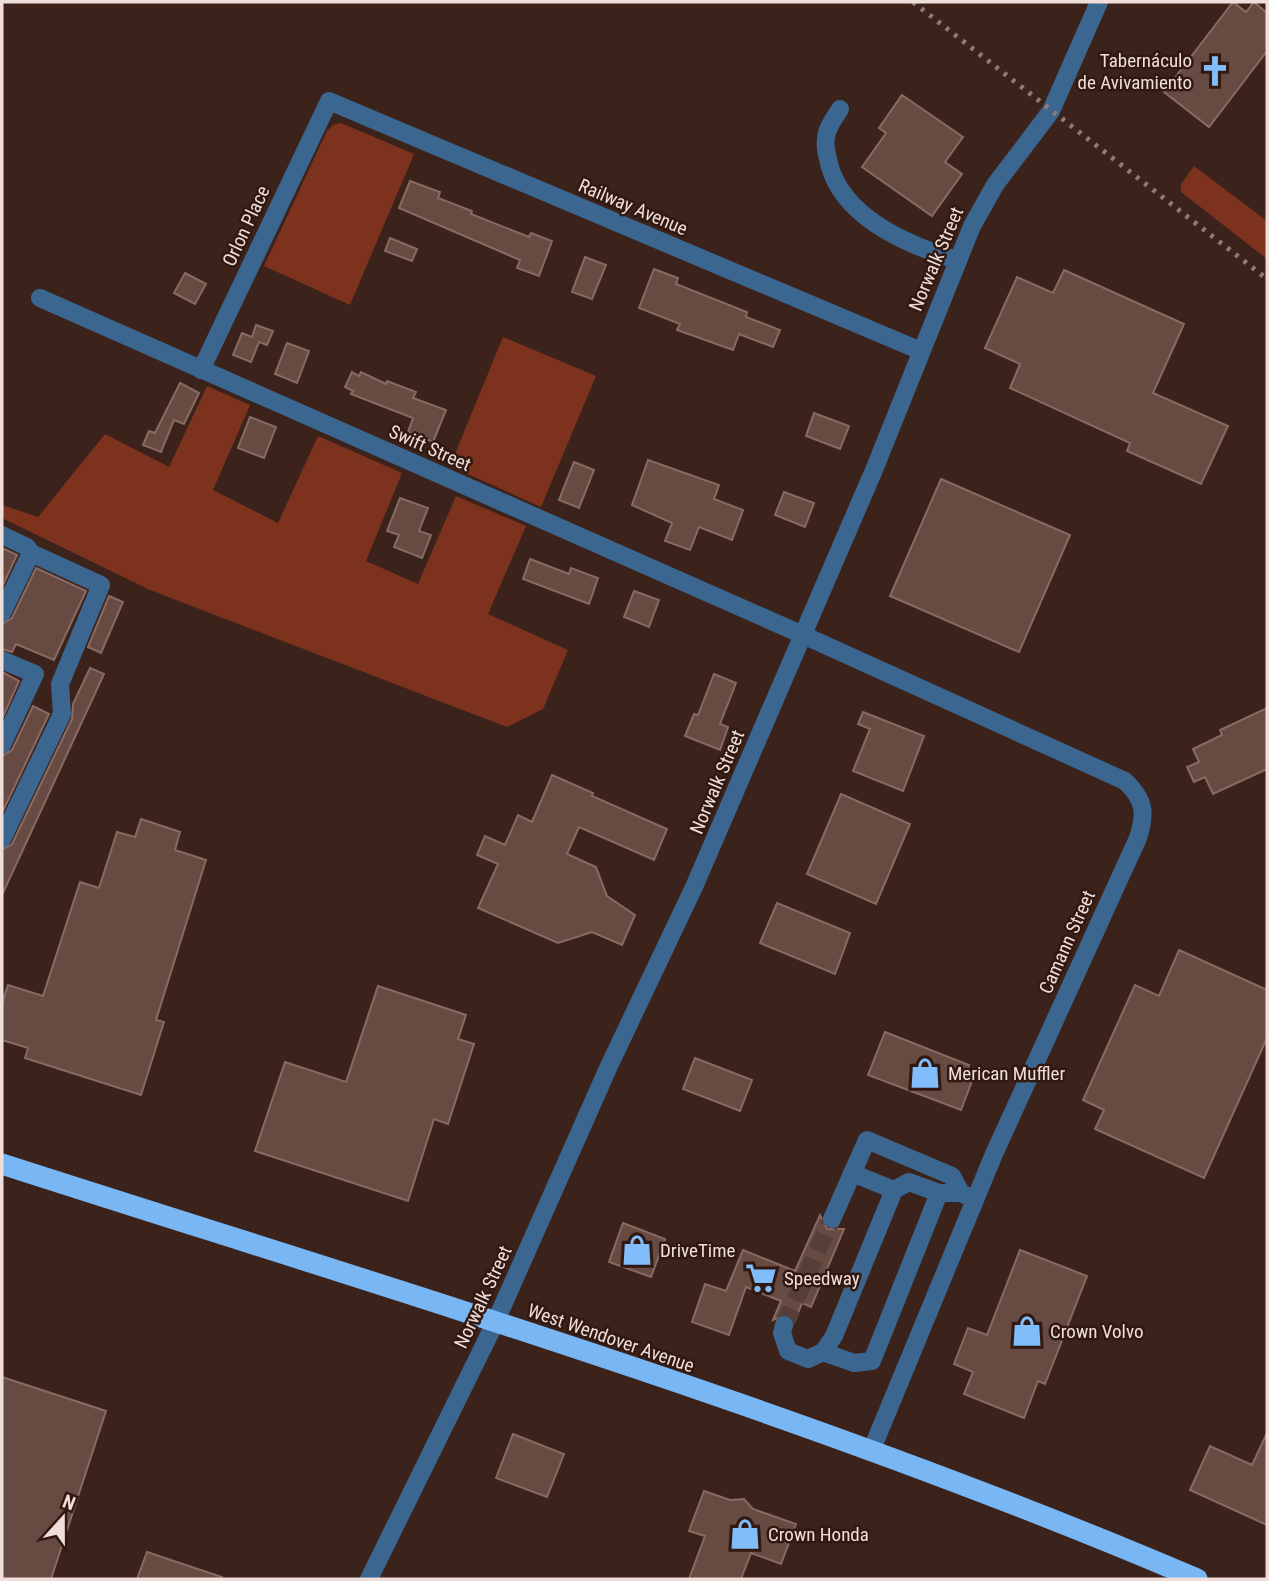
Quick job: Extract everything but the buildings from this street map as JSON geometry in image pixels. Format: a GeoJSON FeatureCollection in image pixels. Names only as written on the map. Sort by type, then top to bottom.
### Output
{"type":"FeatureCollection","features":[{"type":"Feature","properties":{"kind":"highway","name":"West Wendover Avenue"},"geometry":{"type":"LineString","coordinates":[[2,1164],[495,1323],[872,1449],[1008,1501],[1197,1579]]}},
{"type":"Feature","properties":{"kind":"street","name":"Norwalk Street"},"geometry":{"type":"LineString","coordinates":[[369,1579],[495,1323],[609,1066],[694,887],[803,635],[957,260],[995,184],[1051,111],[1099,2]]}},
{"type":"Feature","properties":{"kind":"street","name":"Railway Avenue"},"geometry":{"type":"LineString","coordinates":[[329,101],[921,351]]}},
{"type":"Feature","properties":{"kind":"street","name":"Orlon Place"},"geometry":{"type":"LineString","coordinates":[[201,370],[329,101]]}},
{"type":"Feature","properties":{"kind":"street"},"geometry":{"type":"LineString","coordinates":[[840,109],[826,133],[825,145],[833,180],[846,198],[860,213],[911,243],[957,260]]}},
{"type":"Feature","properties":{"kind":"street","name":"Swift Street"},"geometry":{"type":"LineString","coordinates":[[40,299],[803,635]]}},
{"type":"Feature","properties":{"kind":"street"},"geometry":{"type":"LineString","coordinates":[[2,535],[27,547],[31,552],[101,585],[60,684],[62,714],[2,839]]}},
{"type":"Feature","properties":{"kind":"street"},"geometry":{"type":"LineString","coordinates":[[2,613],[31,552]]}},
{"type":"Feature","properties":{"kind":"street","name":"Camann Street"},"geometry":{"type":"LineString","coordinates":[[803,635],[1125,782],[1140,797],[1145,810],[1138,838],[968,1196],[872,1449]]}},
{"type":"Feature","properties":{"kind":"street"},"geometry":{"type":"LineString","coordinates":[[2,660],[60,684]]}},
{"type":"Feature","properties":{"kind":"street"},"geometry":{"type":"LineString","coordinates":[[2,745],[35,674]]}},
{"type":"Feature","properties":{"kind":"street"},"geometry":{"type":"LineString","coordinates":[[832,1219],[867,1140],[952,1176],[968,1196]]}},
{"type":"Feature","properties":{"kind":"street"},"geometry":{"type":"LineString","coordinates":[[852,1173],[894,1190]]}},
{"type":"Feature","properties":{"kind":"street"},"geometry":{"type":"LineString","coordinates":[[784,1325],[782,1333],[788,1351],[808,1359],[823,1352],[834,1336],[894,1190],[909,1182],[939,1193],[968,1196]]}},
{"type":"Feature","properties":{"kind":"street"},"geometry":{"type":"LineString","coordinates":[[823,1352],[854,1363],[872,1361],[939,1193]]}},
{"type":"Feature","properties":{"kind":"shaded area"},"geometry":{"type":"Polygon","coordinates":[[[341,123],[414,154],[350,305],[264,266],[327,131],[333,125],[341,123]]]}},
{"type":"Feature","properties":{"kind":"shaded area"},"geometry":{"type":"Polygon","coordinates":[[[1194,166],[1267,221],[1267,259],[1181,192],[1181,184],[1194,166]]]}},
{"type":"Feature","properties":{"kind":"shaded area"},"geometry":{"type":"Polygon","coordinates":[[[503,337],[596,376],[541,507],[450,466],[503,337]]]}},
{"type":"Feature","properties":{"kind":"shaded area"},"geometry":{"type":"Polygon","coordinates":[[[207,386],[250,405],[213,490],[278,523],[318,436],[402,473],[366,561],[418,584],[456,496],[526,526],[488,614],[568,650],[543,709],[507,727],[150,590],[2,518],[2,505],[38,517],[105,434],[169,467],[207,386]]]}},
{"type":"Feature","properties":{"kind":"tunnel"},"geometry":{"type":"LineString","coordinates":[[784,1325],[832,1219]]}},
{"type":"Feature","properties":{"kind":"railway"},"geometry":{"type":"LineString","coordinates":[[913,2],[1267,279]]}},
{"type":"Feature","properties":{"kind":"place","name":"Tabernáculo de Avivamiento"},"geometry":{"type":"Point","coordinates":[1215,71]}},
{"type":"Feature","properties":{"kind":"place","name":"Merican Muffler"},"geometry":{"type":"Point","coordinates":[925,1073]}},
{"type":"Feature","properties":{"kind":"place","name":"DriveTime"},"geometry":{"type":"Point","coordinates":[637,1250]}},
{"type":"Feature","properties":{"kind":"place","name":"Speedway"},"geometry":{"type":"Point","coordinates":[761,1278]}},
{"type":"Feature","properties":{"kind":"place","name":"Crown Volvo"},"geometry":{"type":"Point","coordinates":[1027,1331]}},
{"type":"Feature","properties":{"kind":"place","name":"Crown Honda"},"geometry":{"type":"Point","coordinates":[745,1534]}}]}
